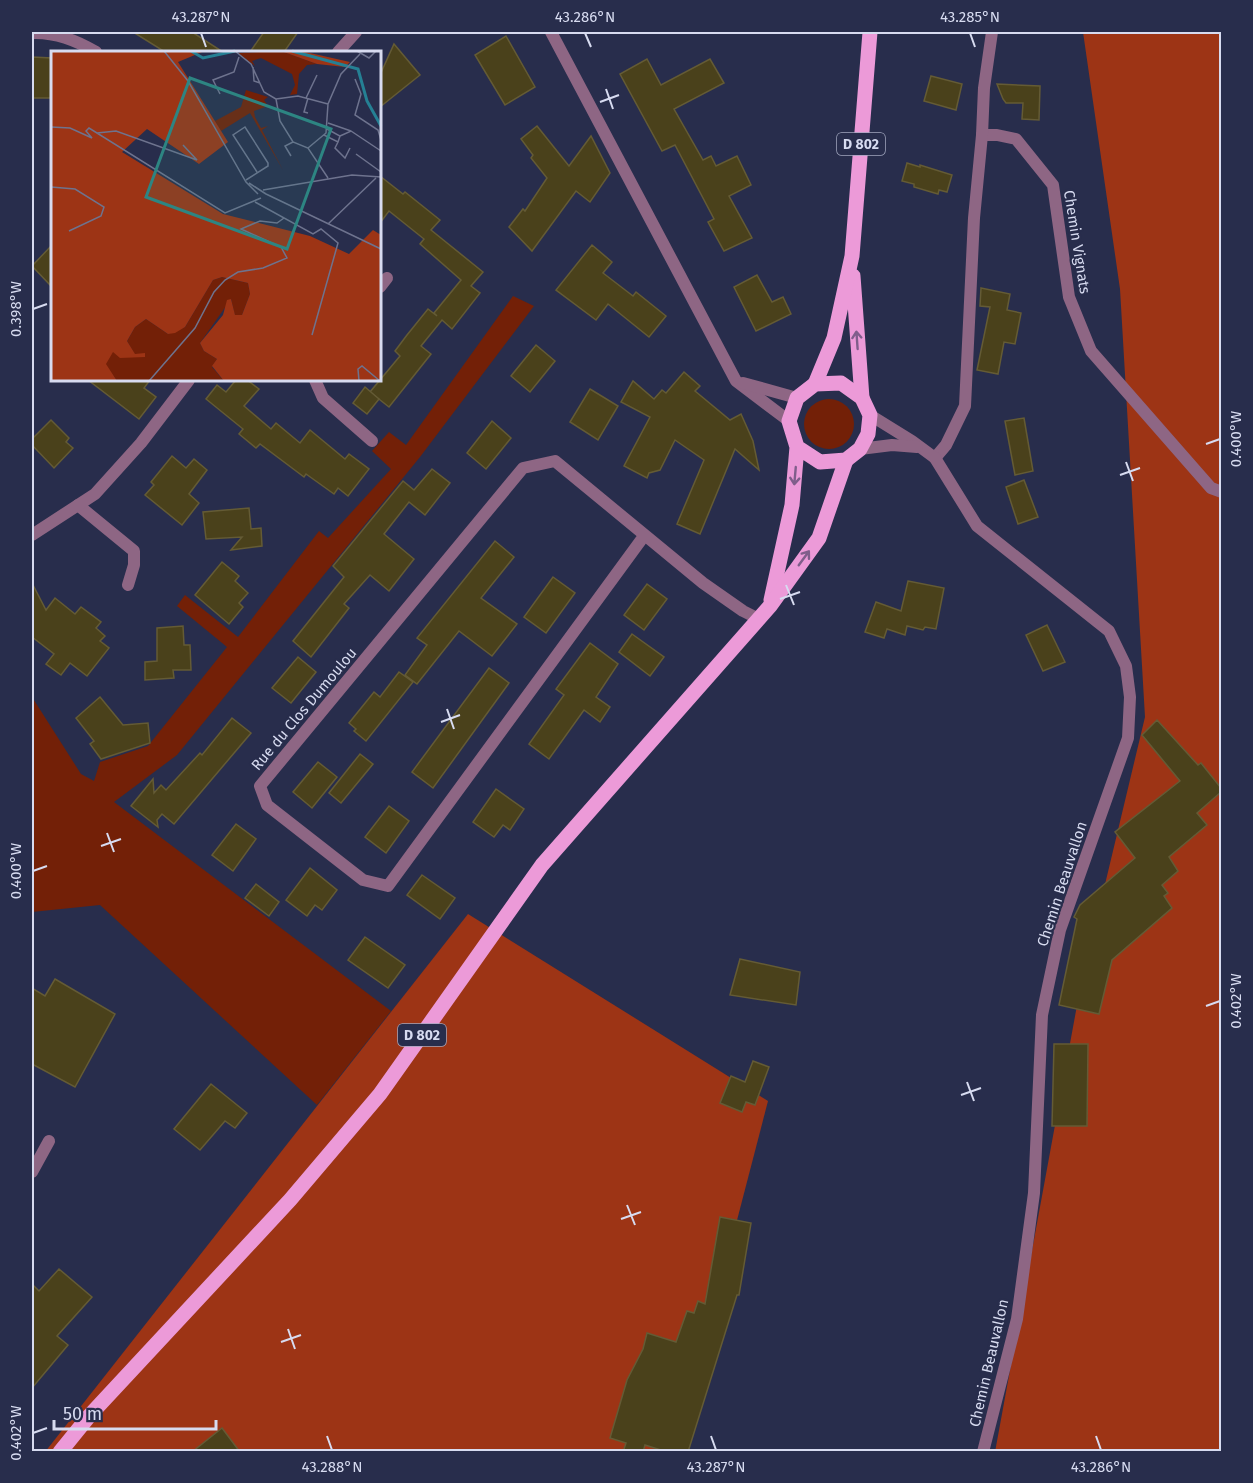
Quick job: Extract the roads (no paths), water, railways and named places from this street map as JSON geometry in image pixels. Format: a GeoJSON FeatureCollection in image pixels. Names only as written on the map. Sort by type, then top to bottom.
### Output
{"type":"FeatureCollection","features":[{"type":"Feature","properties":{"kind":"main road","name":"D 802"},"geometry":{"type":"LineString","coordinates":[[815,384],[834,338],[852,256],[870,32]]}},
{"type":"Feature","properties":{"kind":"main road","name":"D 802"},"geometry":{"type":"LineString","coordinates":[[852,256],[862,398]]}},
{"type":"Feature","properties":{"kind":"main road"},"geometry":{"type":"LineString","coordinates":[[841,383],[862,398],[870,415],[868,434],[860,449],[846,460],[820,462],[797,447],[789,421],[797,398],[815,384],[841,383]]}},
{"type":"Feature","properties":{"kind":"main road","name":"D 802"},"geometry":{"type":"LineString","coordinates":[[770,606],[792,505],[797,447]]}},
{"type":"Feature","properties":{"kind":"main road","name":"D 802"},"geometry":{"type":"LineString","coordinates":[[60,1452],[90,1415],[290,1200],[380,1094],[542,865],[770,606],[819,538],[846,460]]}},
{"type":"Feature","properties":{"kind":"street"},"geometry":{"type":"LineString","coordinates":[[32,33],[46,32],[82,37],[95,51]]}},
{"type":"Feature","properties":{"kind":"street"},"geometry":{"type":"LineString","coordinates":[[339,51],[356,32]]}},
{"type":"Feature","properties":{"kind":"street"},"geometry":{"type":"LineString","coordinates":[[551,32],[736,381],[789,421]]}},
{"type":"Feature","properties":{"kind":"street"},"geometry":{"type":"LineString","coordinates":[[935,458],[946,445],[965,406],[974,218],[984,88],[992,32]]}},
{"type":"Feature","properties":{"kind":"street","name":"Chemin Vignats"},"geometry":{"type":"LineString","coordinates":[[982,135],[997,135],[1016,140],[1053,185],[1069,297],[1091,351],[1211,489],[1221,492]]}},
{"type":"Feature","properties":{"kind":"street"},"geometry":{"type":"LineString","coordinates":[[32,535],[95,494],[141,443],[188,381]]}},
{"type":"Feature","properties":{"kind":"street"},"geometry":{"type":"LineString","coordinates":[[315,381],[323,398],[372,441]]}},
{"type":"Feature","properties":{"kind":"street"},"geometry":{"type":"LineString","coordinates":[[736,381],[797,398]]}},
{"type":"Feature","properties":{"kind":"street","name":"Chemin Beauvallon"},"geometry":{"type":"LineString","coordinates":[[870,415],[935,458],[976,526],[1109,631],[1126,666],[1130,697],[1128,738],[1060,930],[1042,1015],[1034,1193],[1017,1319],[983,1452]]}},
{"type":"Feature","properties":{"kind":"street"},"geometry":{"type":"LineString","coordinates":[[860,449],[892,445],[921,447]]}},
{"type":"Feature","properties":{"kind":"street","name":"Rue du Clos Dumoulou"},"geometry":{"type":"LineString","coordinates":[[644,536],[388,886],[363,880],[267,805],[260,786],[523,468],[555,461],[703,583],[743,611],[759,619]]}},
{"type":"Feature","properties":{"kind":"street"},"geometry":{"type":"LineString","coordinates":[[78,506],[134,551],[134,565],[128,585]]}},
{"type":"Feature","properties":{"kind":"street"},"geometry":{"type":"LineString","coordinates":[[32,1172],[49,1141]]}}]}
